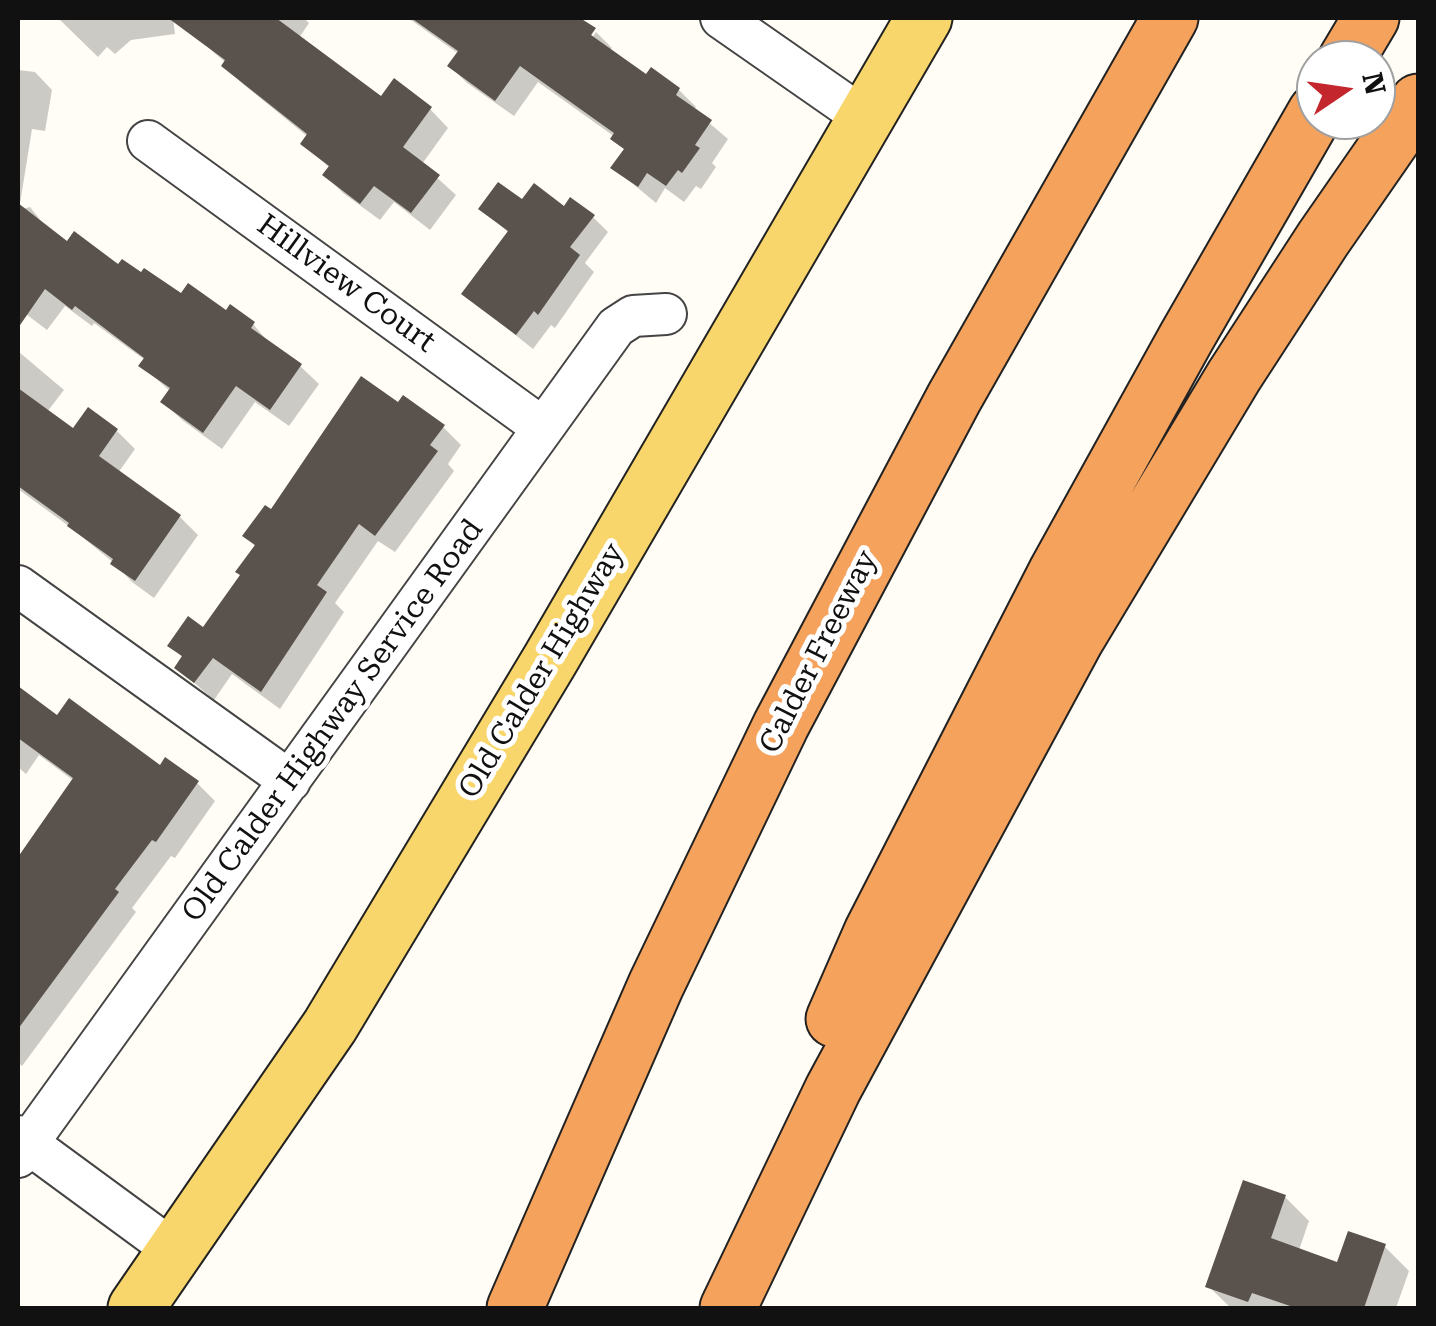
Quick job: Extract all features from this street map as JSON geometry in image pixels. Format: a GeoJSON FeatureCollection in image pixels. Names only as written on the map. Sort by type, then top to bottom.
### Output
{"type":"FeatureCollection","features":[{"type":"Feature","properties":{"kind":"highway","name":"Calder Freeway"},"geometry":{"type":"LineString","coordinates":[[515,1308],[656,985],[780,725],[954,398],[1170,18]]}},
{"type":"Feature","properties":{"kind":"highway"},"geometry":{"type":"LineString","coordinates":[[1358,40],[1371,18]]}},
{"type":"Feature","properties":{"kind":"highway"},"geometry":{"type":"LineString","coordinates":[[728,1308],[834,1090],[1076,640],[1243,362],[1418,102]]}},
{"type":"Feature","properties":{"kind":"highway"},"geometry":{"type":"LineString","coordinates":[[710,1308],[872,932],[971,733],[1186,338],[1300,140]]}},
{"type":"Feature","properties":{"kind":"main road","name":"Old Calder Highway"},"geometry":{"type":"LineString","coordinates":[[136,1308],[330,1026],[550,660],[924,18]]}},
{"type":"Feature","properties":{"kind":"street"},"geometry":{"type":"LineString","coordinates":[[720,18],[866,119]]}},
{"type":"Feature","properties":{"kind":"street","name":"Hillview Court"},"geometry":{"type":"LineString","coordinates":[[148,141],[543,428]]}},
{"type":"Feature","properties":{"kind":"street","name":"Old Calder Highway Service Road"},"geometry":{"type":"LineString","coordinates":[[21,1145],[290,781],[616,328],[633,316],[666,314]]}},
{"type":"Feature","properties":{"kind":"street"},"geometry":{"type":"LineString","coordinates":[[18,586],[290,781]]}},
{"type":"Feature","properties":{"kind":"street"},"geometry":{"type":"LineString","coordinates":[[21,1145],[176,1252]]}},
{"type":"Feature","properties":{"kind":"building"},"geometry":{"type":"Polygon","coordinates":[[[168,18],[276,18],[381,96],[394,78],[432,107],[403,147],[440,175],[411,213],[374,186],[360,204],[322,175],[329,166],[300,144],[307,134],[221,66],[225,60],[168,18]]]}},
{"type":"Feature","properties":{"kind":"building"},"geometry":{"type":"Polygon","coordinates":[[[411,18],[580,18],[596,28],[591,35],[646,74],[651,67],[680,88],[676,95],[712,120],[695,145],[700,148],[682,173],[678,170],[666,186],[647,173],[638,187],[610,168],[624,149],[610,139],[614,133],[520,66],[495,101],[447,66],[458,51],[411,18]]]}},
{"type":"Feature","properties":{"kind":"building"},"geometry":{"type":"Polygon","coordinates":[[[498,182],[522,199],[534,183],[564,206],[570,197],[595,215],[570,247],[580,255],[538,315],[534,311],[516,335],[461,294],[508,231],[478,209],[498,182]]]}},
{"type":"Feature","properties":{"kind":"building"},"geometry":{"type":"Polygon","coordinates":[[[18,203],[67,241],[74,231],[118,264],[122,259],[141,272],[144,268],[181,293],[188,283],[226,310],[230,304],[255,322],[251,328],[302,364],[270,410],[236,386],[203,433],[160,402],[170,388],[138,366],[144,358],[75,306],[72,310],[45,289],[18,328],[18,203]]]}},
{"type":"Feature","properties":{"kind":"building"},"geometry":{"type":"Polygon","coordinates":[[[361,376],[398,402],[403,395],[445,425],[430,445],[438,451],[375,536],[359,524],[317,585],[327,592],[261,692],[213,658],[194,683],[174,668],[182,656],[167,646],[188,616],[203,627],[240,575],[235,572],[255,545],[242,536],[265,505],[271,509],[361,376]]]}},
{"type":"Feature","properties":{"kind":"building"},"geometry":{"type":"Polygon","coordinates":[[[18,388],[73,428],[88,407],[118,429],[99,456],[181,515],[135,581],[110,564],[113,559],[67,526],[69,523],[18,486],[18,388]]]}},
{"type":"Feature","properties":{"kind":"building"},"geometry":{"type":"Polygon","coordinates":[[[18,686],[57,715],[69,698],[160,765],[165,757],[199,781],[156,842],[152,840],[115,889],[119,892],[18,1029],[18,857],[73,778],[18,738],[18,686]]]}},
{"type":"Feature","properties":{"kind":"building"},"geometry":{"type":"Polygon","coordinates":[[[1243,1180],[1286,1195],[1271,1238],[1337,1262],[1348,1231],[1386,1244],[1364,1308],[1296,1308],[1252,1293],[1248,1302],[1205,1287],[1243,1180]]]}}]}
